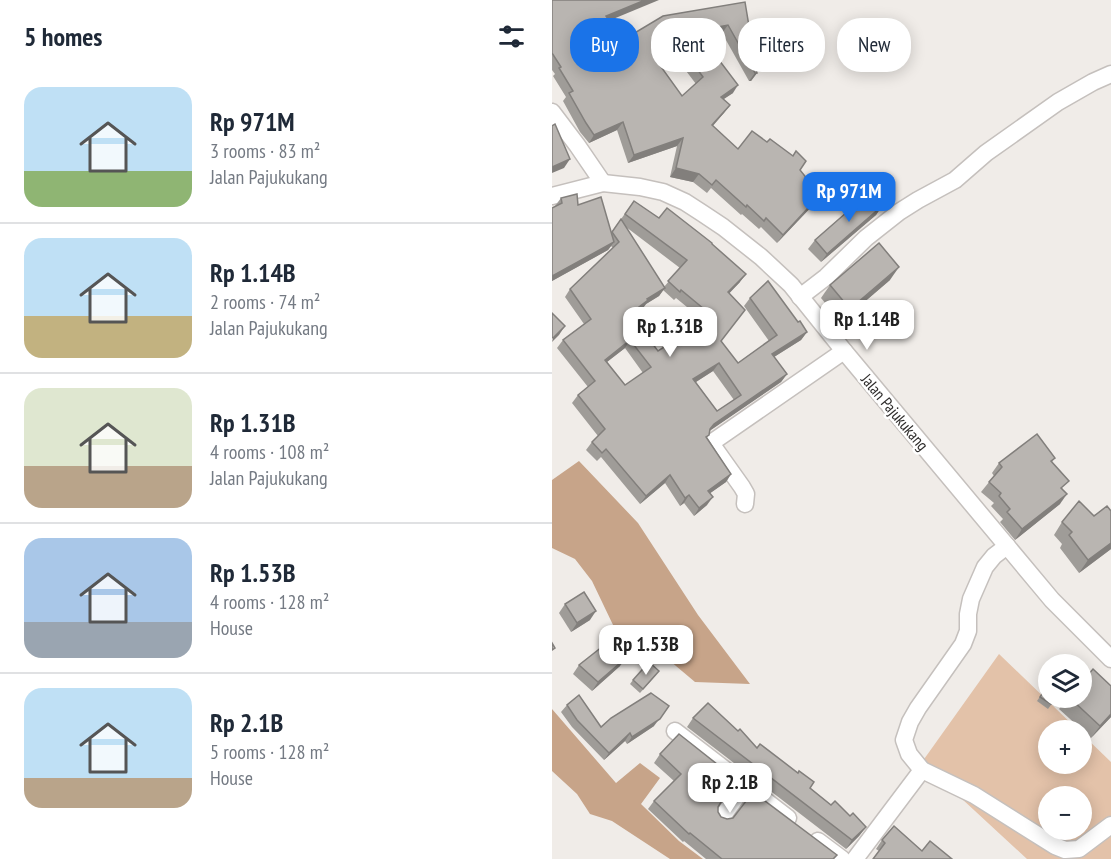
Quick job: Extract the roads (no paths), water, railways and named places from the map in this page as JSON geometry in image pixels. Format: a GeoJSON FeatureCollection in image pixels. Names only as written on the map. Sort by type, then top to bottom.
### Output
{"type":"FeatureCollection","features":[{"type":"Feature","properties":{"kind":"street"},"geometry":{"type":"LineString","coordinates":[[800,297],[899,212],[955,180],[986,153],[1058,102],[1111,74]]}},
{"type":"Feature","properties":{"kind":"street"},"geometry":{"type":"LineString","coordinates":[[552,112],[603,183]]}},
{"type":"Feature","properties":{"kind":"street","name":"Jalan Pajukukang"},"geometry":{"type":"LineString","coordinates":[[552,196],[603,183],[663,192],[685,202],[761,257],[784,278],[1052,600],[1111,660]]}},
{"type":"Feature","properties":{"kind":"street"},"geometry":{"type":"LineString","coordinates":[[745,504],[746,494],[715,449],[714,441],[844,351]]}},
{"type":"Feature","properties":{"kind":"street"},"geometry":{"type":"LineString","coordinates":[[1007,546],[985,567],[971,599],[968,631],[963,644],[918,708],[907,729],[904,740],[906,746],[920,773],[974,795],[1054,846],[1065,850],[1079,849],[1111,825]]}},
{"type":"Feature","properties":{"kind":"street"},"geometry":{"type":"LineString","coordinates":[[675,731],[842,859]]}},
{"type":"Feature","properties":{"kind":"street"},"geometry":{"type":"LineString","coordinates":[[855,859],[920,773]]}},
{"type":"Feature","properties":{"kind":"street"},"geometry":{"type":"LineString","coordinates":[[722,817],[745,785]]}}]}
